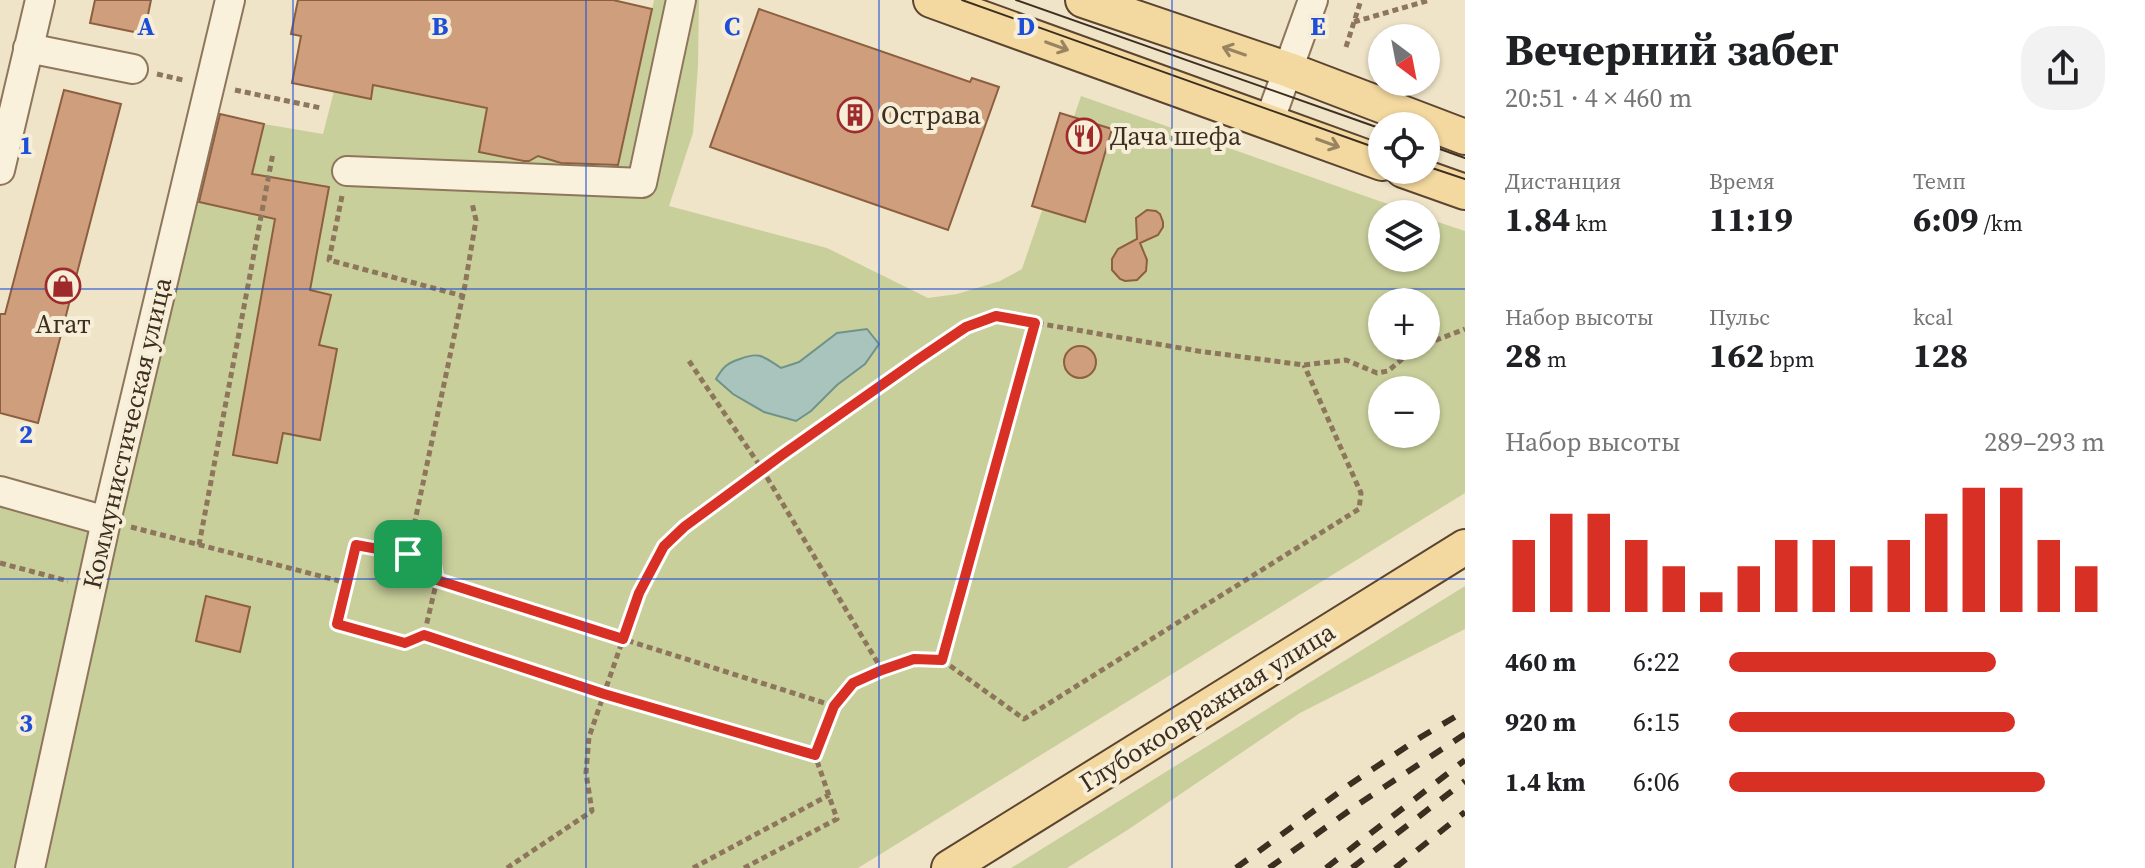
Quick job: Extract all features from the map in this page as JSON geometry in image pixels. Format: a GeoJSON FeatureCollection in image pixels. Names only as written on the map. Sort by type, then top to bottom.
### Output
{"type":"FeatureCollection","features":[{"type":"Feature","properties":{"kind":"main road"},"geometry":{"type":"LineString","coordinates":[[931,0],[1368,158]]}},
{"type":"Feature","properties":{"kind":"main road"},"geometry":{"type":"LineString","coordinates":[[1083,0],[1289,70],[1465,137]]}},
{"type":"Feature","properties":{"kind":"main road"},"geometry":{"type":"LineString","coordinates":[[1440,183],[1465,192]]}},
{"type":"Feature","properties":{"kind":"main road","name":"Глубокоовражная улица"},"geometry":{"type":"LineString","coordinates":[[949,868],[1465,547]]}},
{"type":"Feature","properties":{"kind":"street"},"geometry":{"type":"LineString","coordinates":[[0,170],[40,0]]}},
{"type":"Feature","properties":{"kind":"street","name":"Коммунистическая улица"},"geometry":{"type":"LineString","coordinates":[[30,868],[106,521],[230,0]]}},
{"type":"Feature","properties":{"kind":"street"},"geometry":{"type":"LineString","coordinates":[[347,171],[642,183],[681,0]]}},
{"type":"Feature","properties":{"kind":"street"},"geometry":{"type":"LineString","coordinates":[[1269,122],[1313,0]]}},
{"type":"Feature","properties":{"kind":"street"},"geometry":{"type":"LineString","coordinates":[[28,48],[133,69]]}},
{"type":"Feature","properties":{"kind":"street"},"geometry":{"type":"LineString","coordinates":[[0,491],[106,521]]}},
{"type":"Feature","properties":{"kind":"path"},"geometry":{"type":"LineString","coordinates":[[1346,47],[1361,0]]}},
{"type":"Feature","properties":{"kind":"path"},"geometry":{"type":"LineString","coordinates":[[1354,22],[1430,0]]}},
{"type":"Feature","properties":{"kind":"path"},"geometry":{"type":"LineString","coordinates":[[199,545],[273,153]]}},
{"type":"Feature","properties":{"kind":"path"},"geometry":{"type":"LineString","coordinates":[[347,171],[329,260],[463,296]]}},
{"type":"Feature","properties":{"kind":"path"},"geometry":{"type":"LineString","coordinates":[[408,554],[463,296],[476,220],[466,176]]}},
{"type":"Feature","properties":{"kind":"path"},"geometry":{"type":"LineString","coordinates":[[507,868],[592,811],[586,773],[589,737],[639,593],[664,546],[684,527],[762,469],[966,327],[996,316],[1198,351],[1304,365],[1346,360],[1377,373],[1388,371],[1401,360]]}},
{"type":"Feature","properties":{"kind":"path"},"geometry":{"type":"LineString","coordinates":[[942,660],[1035,323]]}},
{"type":"Feature","properties":{"kind":"path"},"geometry":{"type":"LineString","coordinates":[[1440,339],[1465,329]]}},
{"type":"Feature","properties":{"kind":"path"},"geometry":{"type":"LineString","coordinates":[[689,361],[762,469],[882,670]]}},
{"type":"Feature","properties":{"kind":"path"},"geometry":{"type":"LineString","coordinates":[[744,868],[837,819],[815,755],[834,706],[853,683],[914,659],[942,660],[1024,719],[1359,509],[1361,493],[1304,365]]}},
{"type":"Feature","properties":{"kind":"path"},"geometry":{"type":"LineString","coordinates":[[106,521],[347,583]]}},
{"type":"Feature","properties":{"kind":"path"},"geometry":{"type":"LineString","coordinates":[[424,635],[437,580],[433,559],[356,545],[337,624],[405,643],[424,635],[604,694],[815,755]]}},
{"type":"Feature","properties":{"kind":"path"},"geometry":{"type":"LineString","coordinates":[[0,563],[92,588]]}},
{"type":"Feature","properties":{"kind":"path"},"geometry":{"type":"LineString","coordinates":[[437,580],[834,706]]}},
{"type":"Feature","properties":{"kind":"path"},"geometry":{"type":"LineString","coordinates":[[693,868],[829,795]]}},
{"type":"Feature","properties":{"kind":"green space"},"geometry":{"type":"Polygon","coordinates":[[[654,0],[699,0],[693,133],[669,206],[827,248],[928,298],[957,294],[1000,281],[1022,269],[1081,96],[1376,200],[1368,200],[1368,272],[1440,272],[1440,223],[1465,231],[1465,493],[858,868],[0,868],[0,491],[106,520],[183,199],[243,212],[264,124],[323,134],[334,91],[370,98],[373,85],[487,108],[479,152],[528,162],[538,156],[615,177],[654,0]]]}},
{"type":"Feature","properties":{"kind":"green space"},"geometry":{"type":"Polygon","coordinates":[[[1465,586],[1465,629],[1300,713],[1067,868],[1011,868],[1465,586]]]}},
{"type":"Feature","properties":{"kind":"water"},"geometry":{"type":"Polygon","coordinates":[[[867,329],[879,344],[865,364],[796,421],[764,412],[733,394],[716,379],[729,364],[752,355],[762,356],[781,368],[799,362],[837,333],[867,329]]]}},
{"type":"Feature","properties":{"kind":"building"},"geometry":{"type":"Polygon","coordinates":[[[95,0],[151,0],[144,34],[90,23],[95,0]]]}},
{"type":"Feature","properties":{"kind":"building"},"geometry":{"type":"Polygon","coordinates":[[[298,0],[613,0],[652,9],[618,165],[561,163],[538,156],[524,161],[479,152],[487,108],[373,85],[371,99],[292,83],[301,36],[291,34],[298,0]]]}},
{"type":"Feature","properties":{"kind":"building","name":"Острава"},"geometry":{"type":"Polygon","coordinates":[[[759,9],[970,82],[972,78],[999,87],[948,230],[710,147],[759,9]]]}},
{"type":"Feature","properties":{"kind":"building"},"geometry":{"type":"Polygon","coordinates":[[[64,90],[121,104],[38,423],[0,413],[0,314],[5,314],[64,90]]]}},
{"type":"Feature","properties":{"kind":"building"},"geometry":{"type":"Polygon","coordinates":[[[1060,113],[1112,129],[1085,222],[1032,206],[1060,113]]]}},
{"type":"Feature","properties":{"kind":"building"},"geometry":{"type":"Polygon","coordinates":[[[220,114],[264,124],[252,174],[329,187],[310,290],[331,295],[319,345],[337,349],[320,440],[283,433],[277,463],[233,455],[275,219],[199,202],[220,114]]]}},
{"type":"Feature","properties":{"kind":"building"},"geometry":{"type":"Polygon","coordinates":[[[1147,210],[1160,214],[1163,227],[1158,235],[1140,243],[1147,260],[1146,271],[1137,280],[1125,281],[1112,270],[1112,259],[1118,249],[1137,239],[1136,218],[1147,210]]]}},
{"type":"Feature","properties":{"kind":"building"},"geometry":{"type":"Polygon","coordinates":[[[1080,346],[1091,351],[1096,362],[1091,373],[1080,378],[1069,373],[1064,362],[1069,351],[1080,346]]]}},
{"type":"Feature","properties":{"kind":"building"},"geometry":{"type":"Polygon","coordinates":[[[206,596],[250,607],[240,652],[196,641],[206,596]]]}},
{"type":"Feature","properties":{"kind":"tram line"},"geometry":{"type":"LineString","coordinates":[[962,0],[1368,145]]}},
{"type":"Feature","properties":{"kind":"tram line"},"geometry":{"type":"LineString","coordinates":[[1016,0],[1368,124]]}},
{"type":"Feature","properties":{"kind":"tram line"},"geometry":{"type":"LineString","coordinates":[[1440,149],[1465,158]]}},
{"type":"Feature","properties":{"kind":"tram line"},"geometry":{"type":"LineString","coordinates":[[1440,171],[1465,179]]}},
{"type":"Feature","properties":{"kind":"railway"},"geometry":{"type":"LineString","coordinates":[[1236,868],[1349,785],[1465,711]]}},
{"type":"Feature","properties":{"kind":"railway"},"geometry":{"type":"LineString","coordinates":[[1269,868],[1465,734]]}},
{"type":"Feature","properties":{"kind":"railway"},"geometry":{"type":"LineString","coordinates":[[1326,868],[1465,760]]}},
{"type":"Feature","properties":{"kind":"railway"},"geometry":{"type":"LineString","coordinates":[[1352,868],[1465,781]]}},
{"type":"Feature","properties":{"kind":"railway"},"geometry":{"type":"LineString","coordinates":[[1395,868],[1465,812]]}},
{"type":"Feature","properties":{"kind":"place","name":"Острава"},"geometry":{"type":"Point","coordinates":[855,115]}},
{"type":"Feature","properties":{"kind":"place","name":"Дача шефа"},"geometry":{"type":"Point","coordinates":[1084,136]}},
{"type":"Feature","properties":{"kind":"place","name":"Агат"},"geometry":{"type":"Point","coordinates":[63,286]}},
{"type":"Feature","properties":{"kind":"route"},"geometry":{"type":"LineString","coordinates":[[996,316],[1035,323],[942,660],[914,659],[853,683],[834,706],[815,755],[604,694],[424,635],[405,643],[337,624],[356,545],[408,554],[433,559],[437,580],[623,639],[639,593],[664,546],[684,527],[966,327],[996,316]]}}]}
